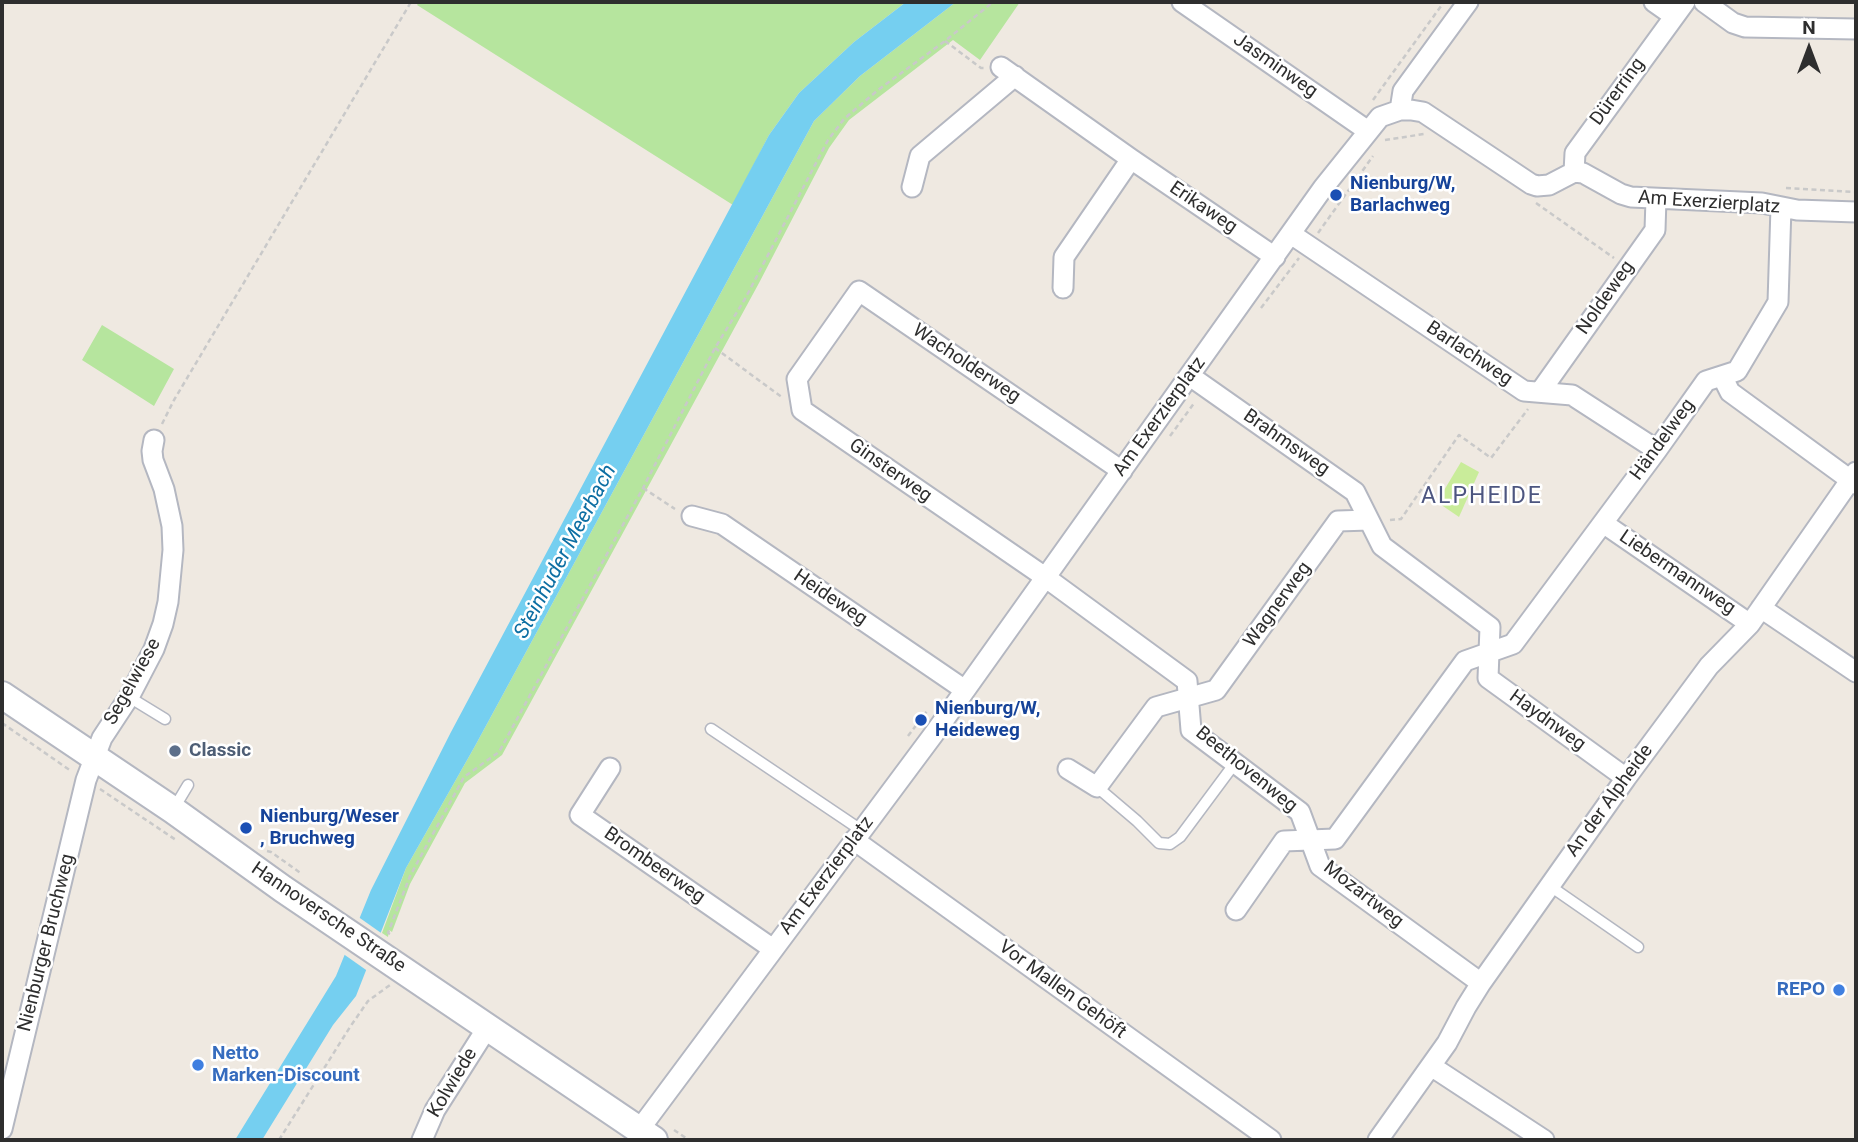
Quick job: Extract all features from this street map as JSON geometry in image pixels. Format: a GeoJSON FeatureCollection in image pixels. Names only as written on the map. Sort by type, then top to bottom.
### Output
{"type":"FeatureCollection","features":[{"type":"Feature","properties":{"kind":"street","name":"Jasminweg"},"geometry":{"type":"LineString","coordinates":[[1182,2],[1376,135]]}},
{"type":"Feature","properties":{"kind":"street"},"geometry":{"type":"LineString","coordinates":[[1468,2],[1401,77],[1403,91],[1400,110],[1423,112],[1531,184],[1549,185],[1574,172]]}},
{"type":"Feature","properties":{"kind":"street","name":"Dürerring"},"geometry":{"type":"LineString","coordinates":[[1574,172],[1575,153],[1679,9],[1654,2]]}},
{"type":"Feature","properties":{"kind":"street"},"geometry":{"type":"LineString","coordinates":[[1703,2],[1738,25],[1856,29]]}},
{"type":"Feature","properties":{"kind":"street"},"geometry":{"type":"LineString","coordinates":[[912,187],[920,156],[1008,71]]}},
{"type":"Feature","properties":{"kind":"street","name":"Erikaweg"},"geometry":{"type":"LineString","coordinates":[[1008,71],[1275,257]]}},
{"type":"Feature","properties":{"kind":"street","name":"Am Exerzierplatz"},"geometry":{"type":"LineString","coordinates":[[647,1135],[773,949],[965,690],[1122,471],[1198,381],[1275,257],[1323,188],[1376,135],[1380,117],[1400,110]]}},
{"type":"Feature","properties":{"kind":"street"},"geometry":{"type":"LineString","coordinates":[[1063,288],[1064,257],[1131,159]]}},
{"type":"Feature","properties":{"kind":"street","name":"Am Exerzierplatz"},"geometry":{"type":"LineString","coordinates":[[1574,172],[1593,177],[1621,194],[1632,197],[1762,203],[1782,198],[1797,210],[1856,212]]}},
{"type":"Feature","properties":{"kind":"street","name":"Händelweg"},"geometry":{"type":"LineString","coordinates":[[1311,840],[1335,839],[1465,661],[1513,644],[1706,380],[1737,370],[1778,302],[1782,198]]}},
{"type":"Feature","properties":{"kind":"street","name":"Noldeweg"},"geometry":{"type":"LineString","coordinates":[[1540,392],[1655,230],[1656,199]]}},
{"type":"Feature","properties":{"kind":"street","name":"Barlachweg"},"geometry":{"type":"LineString","coordinates":[[1291,234],[1524,391],[1572,395],[1657,450]]}},
{"type":"Feature","properties":{"kind":"street","name":"Wacholderweg"},"geometry":{"type":"LineString","coordinates":[[802,410],[797,379],[859,290],[1122,471]]}},
{"type":"Feature","properties":{"kind":"street"},"geometry":{"type":"LineString","coordinates":[[1722,376],[1730,392],[1854,479]]}},
{"type":"Feature","properties":{"kind":"street","name":"Brahmsweg"},"geometry":{"type":"LineString","coordinates":[[1198,381],[1355,492],[1369,520]]}},
{"type":"Feature","properties":{"kind":"street","name":"Ginsterweg"},"geometry":{"type":"LineString","coordinates":[[802,410],[1045,577]]}},
{"type":"Feature","properties":{"kind":"street","name":"Segelwiese"},"geometry":{"type":"LineString","coordinates":[[94,757],[102,738],[150,659],[168,602],[172,526],[164,489],[153,460],[154,440]]}},
{"type":"Feature","properties":{"kind":"street","name":"An der Alpheide"},"geometry":{"type":"LineString","coordinates":[[1378,1140],[1447,1043],[1482,983],[1626,778],[1709,666],[1755,616],[1854,479]]}},
{"type":"Feature","properties":{"kind":"street","name":"Heideweg"},"geometry":{"type":"LineString","coordinates":[[692,516],[722,524],[965,690]]}},
{"type":"Feature","properties":{"kind":"street"},"geometry":{"type":"LineString","coordinates":[[1369,520],[1382,546],[1490,627],[1489,653]]}},
{"type":"Feature","properties":{"kind":"street","name":"Wagnerweg"},"geometry":{"type":"LineString","coordinates":[[1188,698],[1216,690],[1338,522],[1369,520]]}},
{"type":"Feature","properties":{"kind":"street","name":"Liebermannweg"},"geometry":{"type":"LineString","coordinates":[[1603,523],[1755,616],[1856,673]]}},
{"type":"Feature","properties":{"kind":"street","name":"Beethovenweg"},"geometry":{"type":"LineString","coordinates":[[1045,577],[1187,681],[1191,730],[1300,812],[1311,840]]}},
{"type":"Feature","properties":{"kind":"street","name":"Haydnweg"},"geometry":{"type":"LineString","coordinates":[[1489,653],[1488,678],[1626,778]]}},
{"type":"Feature","properties":{"kind":"street","name":"Hannoversche Straße"},"geometry":{"type":"LineString","coordinates":[[2,695],[349,933],[396,956],[487,1028],[647,1135]]}},
{"type":"Feature","properties":{"kind":"street"},"geometry":{"type":"LineString","coordinates":[[1068,769],[1097,787],[1156,708],[1188,698]]}},
{"type":"Feature","properties":{"kind":"street","name":"Nienburger Bruchweg"},"geometry":{"type":"LineString","coordinates":[[2,1129],[84,788],[94,757]]}},
{"type":"Feature","properties":{"kind":"street","name":"Brombeerweg"},"geometry":{"type":"LineString","coordinates":[[610,768],[580,815],[773,949]]}},
{"type":"Feature","properties":{"kind":"street","name":"Vor Mallen Gehöft"},"geometry":{"type":"LineString","coordinates":[[857,835],[1270,1140]]}},
{"type":"Feature","properties":{"kind":"street","name":"Mozartweg"},"geometry":{"type":"LineString","coordinates":[[1236,910],[1284,841],[1311,840],[1320,866],[1482,983]]}},
{"type":"Feature","properties":{"kind":"street","name":"Kolwiede"},"geometry":{"type":"LineString","coordinates":[[422,1140],[435,1110],[487,1028]]}},
{"type":"Feature","properties":{"kind":"street"},"geometry":{"type":"LineString","coordinates":[[1431,1066],[1544,1140]]}},
{"type":"Feature","properties":{"kind":"lane"},"geometry":{"type":"LineString","coordinates":[[129,697],[165,719]]}},
{"type":"Feature","properties":{"kind":"lane"},"geometry":{"type":"LineString","coordinates":[[711,729],[857,835]]}},
{"type":"Feature","properties":{"kind":"lane"},"geometry":{"type":"LineString","coordinates":[[1097,787],[1159,843],[1170,844],[1180,837],[1236,763]]}},
{"type":"Feature","properties":{"kind":"lane"},"geometry":{"type":"LineString","coordinates":[[173,810],[188,785]]}},
{"type":"Feature","properties":{"kind":"lane"},"geometry":{"type":"LineString","coordinates":[[1550,886],[1638,947]]}},
{"type":"Feature","properties":{"kind":"path"},"geometry":{"type":"LineString","coordinates":[[154,440],[174,400],[411,2]]}},
{"type":"Feature","properties":{"kind":"path"},"geometry":{"type":"LineString","coordinates":[[279,1140],[368,1002],[394,983],[396,956],[388,933],[411,876],[464,777],[499,752],[643,488],[715,348],[746,299],[828,140],[844,119],[878,90],[993,2]]}},
{"type":"Feature","properties":{"kind":"path"},"geometry":{"type":"LineString","coordinates":[[1401,77],[1444,2]]}},
{"type":"Feature","properties":{"kind":"path"},"geometry":{"type":"LineString","coordinates":[[945,41],[981,68],[1008,71]]}},
{"type":"Feature","properties":{"kind":"path"},"geometry":{"type":"LineString","coordinates":[[1376,135],[1424,134]]}},
{"type":"Feature","properties":{"kind":"path"},"geometry":{"type":"LineString","coordinates":[[1259,311],[1377,150]]}},
{"type":"Feature","properties":{"kind":"path"},"geometry":{"type":"LineString","coordinates":[[1782,198],[1856,192]]}},
{"type":"Feature","properties":{"kind":"path"},"geometry":{"type":"LineString","coordinates":[[1537,204],[1628,268]]}},
{"type":"Feature","properties":{"kind":"path"},"geometry":{"type":"LineString","coordinates":[[715,348],[802,410]]}},
{"type":"Feature","properties":{"kind":"path"},"geometry":{"type":"LineString","coordinates":[[1165,442],[1198,381]]}},
{"type":"Feature","properties":{"kind":"path"},"geometry":{"type":"LineString","coordinates":[[1369,520],[1401,519],[1459,435],[1491,458],[1540,392]]}},
{"type":"Feature","properties":{"kind":"path"},"geometry":{"type":"LineString","coordinates":[[643,488],[675,510],[692,516]]}},
{"type":"Feature","properties":{"kind":"green space"},"geometry":{"type":"Polygon","coordinates":[[[419,2],[906,2],[854,42],[799,93],[769,135],[733,205],[417,5],[419,2]]]}},
{"type":"Feature","properties":{"kind":"green space"},"geometry":{"type":"Polygon","coordinates":[[[956,2],[1020,2],[980,60],[953,40],[849,120],[829,148],[759,283],[502,755],[465,783],[410,884],[388,937],[382,933],[406,868],[814,121],[860,76],[956,2]]]}},
{"type":"Feature","properties":{"kind":"green space"},"geometry":{"type":"Polygon","coordinates":[[[102,325],[174,369],[154,406],[82,360],[102,325]]]}},
{"type":"Feature","properties":{"kind":"green space"},"geometry":{"type":"Polygon","coordinates":[[[1461,462],[1479,472],[1459,517],[1437,502],[1461,462]]]}},
{"type":"Feature","properties":{"kind":"water","name":"Steinhuder Meerbach"},"geometry":{"type":"Polygon","coordinates":[[[906,2],[956,2],[860,76],[814,121],[406,868],[356,996],[333,1025],[262,1140],[235,1140],[336,976],[371,890],[451,732],[769,135],[799,93],[854,42],[906,2]]]}},
{"type":"Feature","properties":{"kind":"pier"},"geometry":{"type":"Polygon","coordinates":[[[357,916],[384,935],[369,972],[342,953],[357,916]]]}},
{"type":"Feature","properties":{"kind":"place","name":"Nienburg/W, Barlachweg"},"geometry":{"type":"Point","coordinates":[1336,195]}},
{"type":"Feature","properties":{"kind":"place","name":"Nienburg/W, Heideweg"},"geometry":{"type":"Point","coordinates":[921,720]}},
{"type":"Feature","properties":{"kind":"place","name":"Classic"},"geometry":{"type":"Point","coordinates":[175,751]}},
{"type":"Feature","properties":{"kind":"place","name":"Nienburg/Weser , Bruchweg"},"geometry":{"type":"Point","coordinates":[246,828]}},
{"type":"Feature","properties":{"kind":"place","name":"REPO"},"geometry":{"type":"Point","coordinates":[1839,990]}},
{"type":"Feature","properties":{"kind":"place","name":"Netto Marken-Discount"},"geometry":{"type":"Point","coordinates":[198,1065]}},
{"type":"Feature","properties":{"kind":"district","name":"ALPHEIDE"},"geometry":{"type":"Point","coordinates":[1482,497]}}]}
